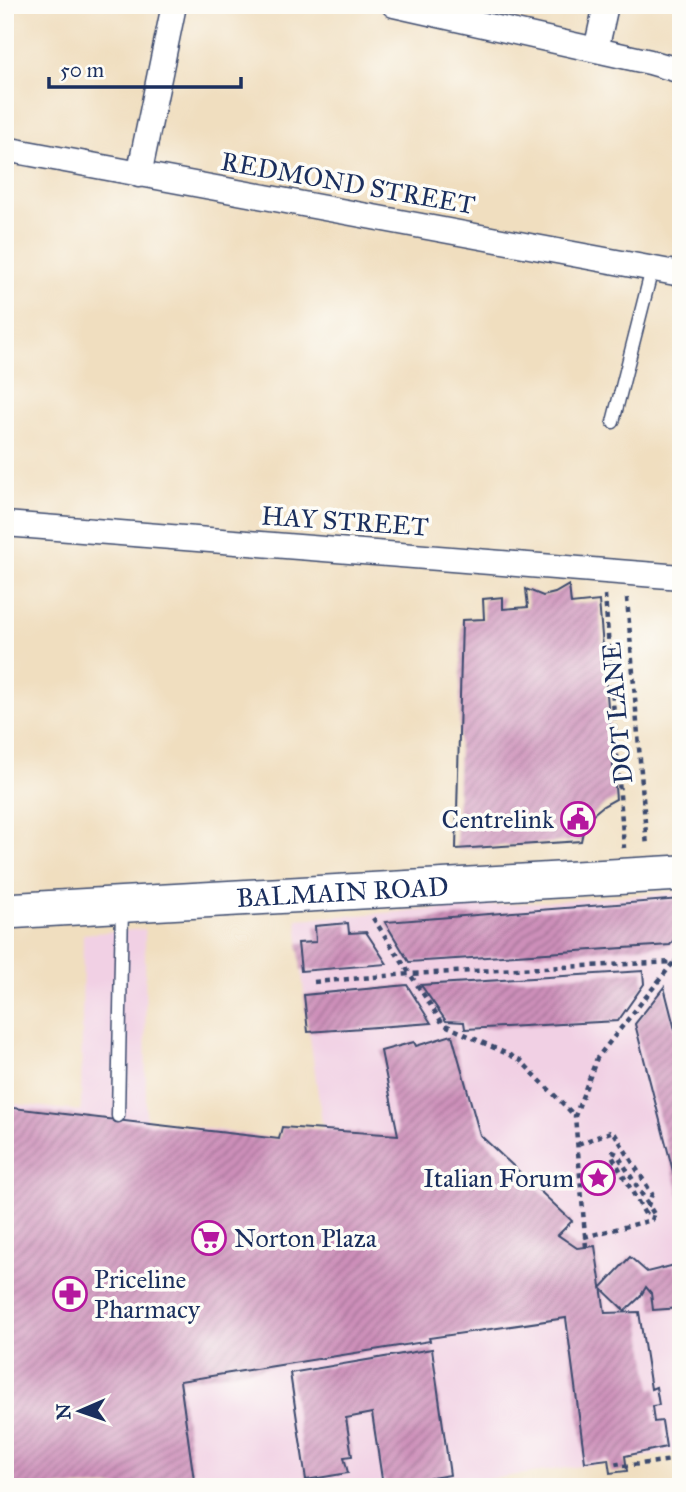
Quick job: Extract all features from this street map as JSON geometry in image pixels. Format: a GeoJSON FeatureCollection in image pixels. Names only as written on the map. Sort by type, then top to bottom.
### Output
{"type":"FeatureCollection","features":[{"type":"Feature","properties":{"kind":"main road","name":"BALMAIN ROAD"},"geometry":{"type":"LineString","coordinates":[[5,911],[355,891],[636,864],[681,873]]}},
{"type":"Feature","properties":{"kind":"street"},"geometry":{"type":"LineString","coordinates":[[139,175],[174,5]]}},
{"type":"Feature","properties":{"kind":"street"},"geometry":{"type":"LineString","coordinates":[[394,5],[681,71]]}},
{"type":"Feature","properties":{"kind":"street"},"geometry":{"type":"LineString","coordinates":[[596,50],[606,5]]}},
{"type":"Feature","properties":{"kind":"street","name":"REDMOND STREET"},"geometry":{"type":"LineString","coordinates":[[5,149],[681,274]]}},
{"type":"Feature","properties":{"kind":"street","name":"HAY STREET"},"geometry":{"type":"LineString","coordinates":[[5,524],[681,577]]}},
{"type":"Feature","properties":{"kind":"lane"},"geometry":{"type":"LineString","coordinates":[[613,422],[652,269]]}},
{"type":"Feature","properties":{"kind":"lane"},"geometry":{"type":"LineString","coordinates":[[118,1116],[122,904]]}},
{"type":"Feature","properties":{"kind":"path"},"geometry":{"type":"LineString","coordinates":[[575,568],[577,590],[605,592],[636,864]]}},
{"type":"Feature","properties":{"kind":"path","name":"DOT LANE"},"geometry":{"type":"LineString","coordinates":[[624,572],[636,864]]}},
{"type":"Feature","properties":{"kind":"path"},"geometry":{"type":"LineString","coordinates":[[355,891],[443,1024],[520,1060],[575,1116]]}},
{"type":"Feature","properties":{"kind":"path"},"geometry":{"type":"LineString","coordinates":[[586,1247],[575,1116],[597,1058],[681,953]]}},
{"type":"Feature","properties":{"kind":"path"},"geometry":{"type":"LineString","coordinates":[[314,982],[409,974],[674,961]]}},
{"type":"Feature","properties":{"kind":"path"},"geometry":{"type":"LineString","coordinates":[[674,961],[681,986]]}},
{"type":"Feature","properties":{"kind":"path"},"geometry":{"type":"LineString","coordinates":[[577,1144],[613,1131],[652,1194],[645,1214],[612,1156],[613,1152],[617,1154],[654,1214],[652,1220],[584,1237]]}},
{"type":"Feature","properties":{"kind":"path"},"geometry":{"type":"LineString","coordinates":[[617,1461],[618,1466],[623,1466],[681,1459]]}},
{"type":"Feature","properties":{"kind":"shaded area"},"geometry":{"type":"Polygon","coordinates":[[[681,892],[681,1452],[433,1487],[5,1487],[5,1103],[81,1111],[83,934],[145,929],[146,1120],[279,1139],[282,1127],[323,1129],[304,995],[297,919],[681,892]]]}},
{"type":"Feature","properties":{"kind":"building"},"geometry":{"type":"Polygon","coordinates":[[[569,585],[571,604],[599,601],[616,799],[592,815],[584,827],[581,841],[456,849],[462,620],[484,619],[483,599],[503,597],[503,609],[528,607],[526,589],[543,596],[569,585]]]}},
{"type":"Feature","properties":{"kind":"building"},"geometry":{"type":"Polygon","coordinates":[[[681,899],[681,929],[670,945],[409,962],[385,922],[681,899]]]}},
{"type":"Feature","properties":{"kind":"building"},"geometry":{"type":"Polygon","coordinates":[[[348,923],[349,933],[366,932],[387,964],[301,971],[298,943],[316,942],[315,926],[348,923]]]}},
{"type":"Feature","properties":{"kind":"building"},"geometry":{"type":"Polygon","coordinates":[[[643,971],[644,984],[618,1021],[465,1029],[464,1022],[446,1021],[421,985],[643,971]]]}},
{"type":"Feature","properties":{"kind":"building"},"geometry":{"type":"Polygon","coordinates":[[[407,985],[431,1023],[308,1032],[304,995],[407,985]]]}},
{"type":"Feature","properties":{"kind":"building"},"geometry":{"type":"Polygon","coordinates":[[[664,987],[681,1053],[680,1198],[635,1024],[664,987]]]}},
{"type":"Feature","properties":{"kind":"building","name":"Norton Plaza"},"geometry":{"type":"Polygon","coordinates":[[[452,1035],[480,1135],[572,1221],[558,1235],[577,1248],[595,1246],[605,1313],[639,1312],[651,1389],[656,1387],[659,1405],[652,1406],[654,1422],[662,1421],[666,1447],[625,1456],[627,1471],[610,1473],[608,1459],[585,1462],[566,1318],[429,1338],[430,1341],[180,1381],[195,1487],[5,1487],[5,1107],[279,1139],[282,1127],[398,1135],[381,1051],[414,1042],[416,1046],[452,1035]]]}},
{"type":"Feature","properties":{"kind":"building"},"geometry":{"type":"Polygon","coordinates":[[[630,1257],[647,1272],[675,1265],[676,1271],[681,1271],[681,1308],[653,1310],[651,1293],[646,1287],[625,1311],[601,1288],[630,1257]]]}},
{"type":"Feature","properties":{"kind":"building"},"geometry":{"type":"Polygon","coordinates":[[[432,1349],[450,1475],[390,1485],[382,1479],[372,1413],[346,1418],[352,1456],[344,1457],[348,1473],[306,1480],[290,1373],[432,1349]]]}},
{"type":"Feature","properties":{"kind":"place","name":"Centrelink"},"geometry":{"type":"Point","coordinates":[578,819]}},
{"type":"Feature","properties":{"kind":"place","name":"Italian Forum"},"geometry":{"type":"Point","coordinates":[598,1178]}},
{"type":"Feature","properties":{"kind":"place","name":"Norton Plaza"},"geometry":{"type":"Point","coordinates":[209,1238]}},
{"type":"Feature","properties":{"kind":"place","name":"Priceline Pharmacy"},"geometry":{"type":"Point","coordinates":[70,1294]}}]}
